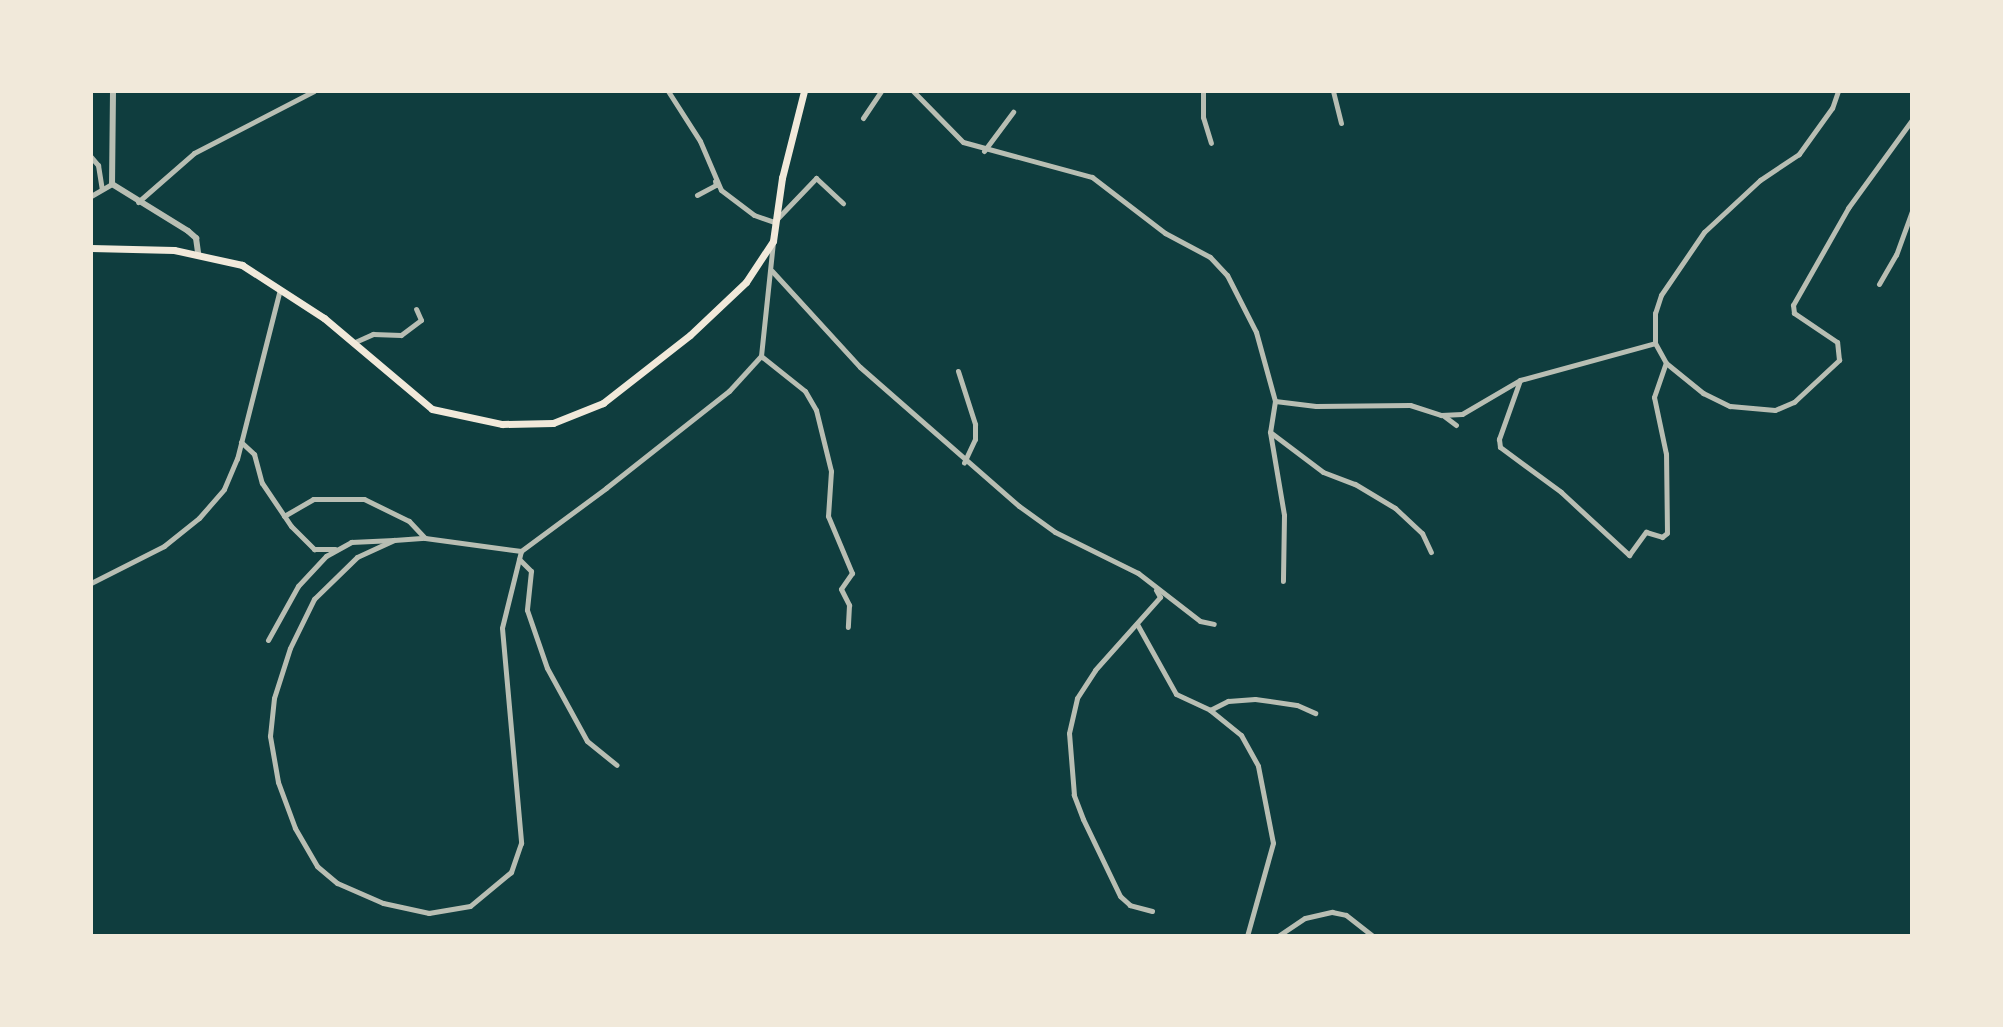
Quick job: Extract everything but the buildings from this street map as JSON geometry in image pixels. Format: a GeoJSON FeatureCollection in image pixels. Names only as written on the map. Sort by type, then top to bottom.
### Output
{"type":"FeatureCollection","features":[{"type":"Feature","properties":{"kind":"main road"},"geometry":{"type":"LineString","coordinates":[[91,248],[198,253],[242,265],[355,342],[432,409],[502,424],[553,423],[603,403],[690,335],[740,289],[773,241],[774,222],[804,91]]}},
{"type":"Feature","properties":{"kind":"street"},"geometry":{"type":"LineString","coordinates":[[112,184],[113,91]]}},
{"type":"Feature","properties":{"kind":"street"},"geometry":{"type":"LineString","coordinates":[[138,202],[194,153],[314,91]]}},
{"type":"Feature","properties":{"kind":"street"},"geometry":{"type":"LineString","coordinates":[[668,91],[700,141],[714,177],[716,185],[697,195]]}},
{"type":"Feature","properties":{"kind":"street"},"geometry":{"type":"LineString","coordinates":[[863,118],[881,91]]}},
{"type":"Feature","properties":{"kind":"street"},"geometry":{"type":"LineString","coordinates":[[914,91],[945,127],[984,151],[1052,164],[1092,177],[1165,233],[1210,257],[1227,275],[1256,332],[1275,401],[1270,432],[1284,515],[1283,581]]}},
{"type":"Feature","properties":{"kind":"street"},"geometry":{"type":"LineString","coordinates":[[1203,91],[1203,117],[1211,143]]}},
{"type":"Feature","properties":{"kind":"street"},"geometry":{"type":"LineString","coordinates":[[1333,91],[1341,123]]}},
{"type":"Feature","properties":{"kind":"street"},"geometry":{"type":"LineString","coordinates":[[1838,91],[1816,134],[1799,154],[1759,180],[1686,252],[1661,295],[1655,313],[1655,343],[1666,363],[1703,393],[1754,411],[1775,410],[1812,388],[1839,360],[1840,348],[1830,335],[1794,313],[1793,305],[1848,208],[1912,120]]}},
{"type":"Feature","properties":{"kind":"street"},"geometry":{"type":"LineString","coordinates":[[984,151],[1013,112]]}},
{"type":"Feature","properties":{"kind":"street"},"geometry":{"type":"LineString","coordinates":[[91,157],[98,165],[102,189]]}},
{"type":"Feature","properties":{"kind":"street"},"geometry":{"type":"LineString","coordinates":[[714,177],[729,199],[774,222],[816,178],[843,203]]}},
{"type":"Feature","properties":{"kind":"street"},"geometry":{"type":"LineString","coordinates":[[91,196],[112,184]]}},
{"type":"Feature","properties":{"kind":"street"},"geometry":{"type":"LineString","coordinates":[[112,184],[196,238],[198,253]]}},
{"type":"Feature","properties":{"kind":"street"},"geometry":{"type":"LineString","coordinates":[[1879,284],[1896,255],[1912,211]]}},
{"type":"Feature","properties":{"kind":"street"},"geometry":{"type":"LineString","coordinates":[[394,540],[357,557],[332,578],[306,612],[274,698],[270,736],[278,782],[317,866],[337,883],[383,903],[429,913],[458,911],[489,894],[511,872],[521,844],[502,628],[521,551],[729,391],[761,356],[772,271],[773,241]]}},
{"type":"Feature","properties":{"kind":"street"},"geometry":{"type":"LineString","coordinates":[[772,271],[860,367],[964,463],[1055,532],[1138,573],[1186,612],[1214,624]]}},
{"type":"Feature","properties":{"kind":"street"},"geometry":{"type":"LineString","coordinates":[[91,583],[163,546],[199,518],[224,489],[241,442],[280,289]]}},
{"type":"Feature","properties":{"kind":"street"},"geometry":{"type":"LineString","coordinates":[[355,342],[373,334],[401,335],[421,320],[416,309]]}},
{"type":"Feature","properties":{"kind":"street"},"geometry":{"type":"LineString","coordinates":[[1441,415],[1462,414],[1520,380],[1655,343]]}},
{"type":"Feature","properties":{"kind":"street"},"geometry":{"type":"LineString","coordinates":[[761,356],[805,391],[816,410],[831,471],[828,516],[852,573],[841,589],[849,605],[848,626]]}},
{"type":"Feature","properties":{"kind":"street"},"geometry":{"type":"LineString","coordinates":[[1520,380],[1500,447],[1561,492],[1629,555],[1646,532],[1662,537],[1667,533],[1666,454],[1654,397],[1666,363]]}},
{"type":"Feature","properties":{"kind":"street"},"geometry":{"type":"LineString","coordinates":[[958,371],[975,424],[975,439],[964,463]]}},
{"type":"Feature","properties":{"kind":"street"},"geometry":{"type":"LineString","coordinates":[[1275,401],[1410,405],[1441,415],[1456,425]]}},
{"type":"Feature","properties":{"kind":"street"},"geometry":{"type":"LineString","coordinates":[[1270,432],[1323,472],[1355,484],[1395,508],[1422,533],[1431,552]]}},
{"type":"Feature","properties":{"kind":"street"},"geometry":{"type":"LineString","coordinates":[[241,442],[254,454],[262,483],[284,516],[314,549],[337,548],[368,539],[425,538],[521,551]]}},
{"type":"Feature","properties":{"kind":"street"},"geometry":{"type":"LineString","coordinates":[[284,516],[313,499],[355,497],[402,517],[425,538]]}},
{"type":"Feature","properties":{"kind":"street"},"geometry":{"type":"LineString","coordinates":[[268,640],[298,586],[337,548]]}},
{"type":"Feature","properties":{"kind":"street"},"geometry":{"type":"LineString","coordinates":[[519,559],[531,571],[527,610],[547,668],[587,741],[617,765]]}},
{"type":"Feature","properties":{"kind":"street"},"geometry":{"type":"LineString","coordinates":[[1152,911],[1130,905],[1120,896],[1083,819],[1074,795],[1069,733],[1073,707],[1086,682],[1160,597],[1155,587]]}},
{"type":"Feature","properties":{"kind":"street"},"geometry":{"type":"LineString","coordinates":[[1137,624],[1177,694],[1210,710],[1245,739],[1258,766],[1271,818],[1272,852],[1247,936]]}},
{"type":"Feature","properties":{"kind":"street"},"geometry":{"type":"LineString","coordinates":[[1210,710],[1228,701],[1263,699],[1315,713]]}},
{"type":"Feature","properties":{"kind":"street"},"geometry":{"type":"LineString","coordinates":[[1278,936],[1305,918],[1332,912],[1346,915],[1373,936]]}}]}
